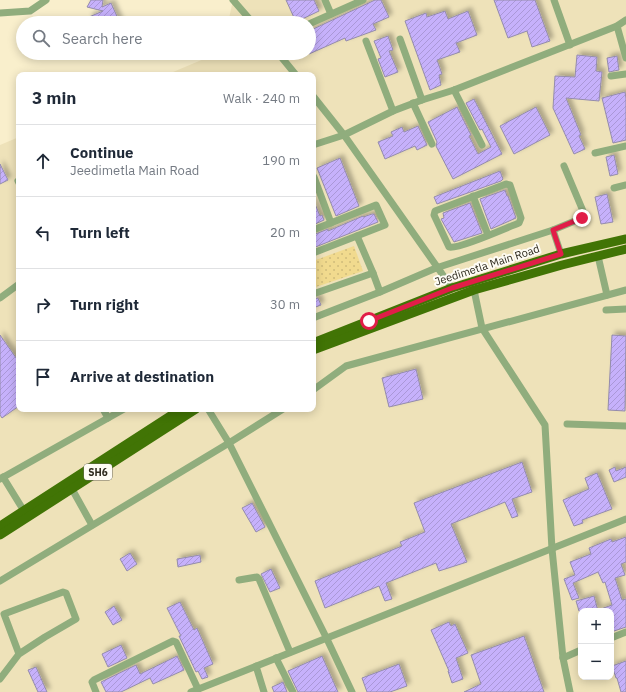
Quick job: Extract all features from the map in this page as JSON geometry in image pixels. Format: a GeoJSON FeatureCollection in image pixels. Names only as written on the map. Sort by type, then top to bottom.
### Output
{"type":"FeatureCollection","features":[{"type":"Feature","properties":{"kind":"main road","name":"Jeedimetla Main Road"},"geometry":{"type":"LineString","coordinates":[[316,342],[452,288],[561,254],[626,239]]}},
{"type":"Feature","properties":{"kind":"main road","name":"Jeedimetla Main Road"},"geometry":{"type":"LineString","coordinates":[[316,349],[474,290],[562,265],[626,250]]}},
{"type":"Feature","properties":{"kind":"main road","name":"SH6"},"geometry":{"type":"LineString","coordinates":[[0,526],[176,412]]}},
{"type":"Feature","properties":{"kind":"main road","name":"SH6"},"geometry":{"type":"LineString","coordinates":[[0,535],[191,412]]}},
{"type":"Feature","properties":{"kind":"street"},"geometry":{"type":"LineString","coordinates":[[0,13],[30,11],[46,0]]}},
{"type":"Feature","properties":{"kind":"street"},"geometry":{"type":"LineString","coordinates":[[233,0],[247,16]]}},
{"type":"Feature","properties":{"kind":"street"},"geometry":{"type":"LineString","coordinates":[[325,0],[331,14]]}},
{"type":"Feature","properties":{"kind":"street"},"geometry":{"type":"LineString","coordinates":[[316,21],[363,0]]}},
{"type":"Feature","properties":{"kind":"street"},"geometry":{"type":"LineString","coordinates":[[554,0],[570,45]]}},
{"type":"Feature","properties":{"kind":"street"},"geometry":{"type":"LineString","coordinates":[[316,144],[344,135],[393,111],[454,90],[570,45],[617,26],[626,20]]}},
{"type":"Feature","properties":{"kind":"street"},"geometry":{"type":"LineString","coordinates":[[617,26],[626,58]]}},
{"type":"Feature","properties":{"kind":"street"},"geometry":{"type":"LineString","coordinates":[[400,39],[422,100]]}},
{"type":"Feature","properties":{"kind":"street"},"geometry":{"type":"LineString","coordinates":[[366,41],[393,111]]}},
{"type":"Feature","properties":{"kind":"street"},"geometry":{"type":"LineString","coordinates":[[284,60],[294,72]]}},
{"type":"Feature","properties":{"kind":"street"},"geometry":{"type":"LineString","coordinates":[[611,76],[626,74]]}},
{"type":"Feature","properties":{"kind":"street"},"geometry":{"type":"LineString","coordinates":[[454,90],[482,145]]}},
{"type":"Feature","properties":{"kind":"street"},"geometry":{"type":"LineString","coordinates":[[316,100],[344,135],[436,268],[452,288]]}},
{"type":"Feature","properties":{"kind":"street"},"geometry":{"type":"LineString","coordinates":[[414,103],[432,144]]}},
{"type":"Feature","properties":{"kind":"street"},"geometry":{"type":"LineString","coordinates":[[595,153],[626,146]]}},
{"type":"Feature","properties":{"kind":"street"},"geometry":{"type":"LineString","coordinates":[[316,317],[436,268],[553,230],[582,218],[583,211],[564,166]]}},
{"type":"Feature","properties":{"kind":"street"},"geometry":{"type":"LineString","coordinates":[[316,182],[331,223]]}},
{"type":"Feature","properties":{"kind":"street"},"geometry":{"type":"LineString","coordinates":[[506,184],[510,185],[521,220],[519,223],[488,235],[452,248],[449,247],[434,212],[506,184]]}},
{"type":"Feature","properties":{"kind":"street"},"geometry":{"type":"LineString","coordinates":[[614,188],[626,185]]}},
{"type":"Feature","properties":{"kind":"street"},"geometry":{"type":"LineString","coordinates":[[473,196],[488,235]]}},
{"type":"Feature","properties":{"kind":"street"},"geometry":{"type":"LineString","coordinates":[[316,229],[376,205],[385,225],[316,252]]}},
{"type":"Feature","properties":{"kind":"street"},"geometry":{"type":"LineString","coordinates":[[553,230],[561,254]]}},
{"type":"Feature","properties":{"kind":"street"},"geometry":{"type":"LineString","coordinates":[[357,236],[380,292]]}},
{"type":"Feature","properties":{"kind":"street"},"geometry":{"type":"LineString","coordinates":[[464,244],[470,256]]}},
{"type":"Feature","properties":{"kind":"street"},"geometry":{"type":"LineString","coordinates":[[598,256],[607,295]]}},
{"type":"Feature","properties":{"kind":"street"},"geometry":{"type":"LineString","coordinates":[[316,293],[373,273]]}},
{"type":"Feature","properties":{"kind":"street"},"geometry":{"type":"LineString","coordinates":[[0,298],[16,286]]}},
{"type":"Feature","properties":{"kind":"street"},"geometry":{"type":"LineString","coordinates":[[474,290],[482,328],[545,425],[552,549],[563,658],[570,692]]}},
{"type":"Feature","properties":{"kind":"street"},"geometry":{"type":"LineString","coordinates":[[316,388],[346,366],[626,290]]}},
{"type":"Feature","properties":{"kind":"street"},"geometry":{"type":"LineString","coordinates":[[606,310],[626,309]]}},
{"type":"Feature","properties":{"kind":"street"},"geometry":{"type":"LineString","coordinates":[[105,412],[108,418]]}},
{"type":"Feature","properties":{"kind":"street"},"geometry":{"type":"LineString","coordinates":[[24,511],[1,478],[119,412]]}},
{"type":"Feature","properties":{"kind":"street"},"geometry":{"type":"LineString","coordinates":[[210,412],[229,443],[352,692]]}},
{"type":"Feature","properties":{"kind":"street"},"geometry":{"type":"LineString","coordinates":[[0,581],[278,412]]}},
{"type":"Feature","properties":{"kind":"street"},"geometry":{"type":"LineString","coordinates":[[567,424],[626,426]]}},
{"type":"Feature","properties":{"kind":"street"},"geometry":{"type":"LineString","coordinates":[[72,489],[92,525]]}},
{"type":"Feature","properties":{"kind":"street"},"geometry":{"type":"LineString","coordinates":[[96,692],[92,682],[94,680],[173,641],[177,644],[195,691],[326,637],[626,519]]}},
{"type":"Feature","properties":{"kind":"street"},"geometry":{"type":"LineString","coordinates":[[239,580],[253,577],[257,577],[259,579],[290,652]]}},
{"type":"Feature","properties":{"kind":"street"},"geometry":{"type":"LineString","coordinates":[[0,679],[19,654],[76,619],[66,593],[63,592],[4,614],[19,654]]}},
{"type":"Feature","properties":{"kind":"street"},"geometry":{"type":"LineString","coordinates":[[614,637],[626,632]]}},
{"type":"Feature","properties":{"kind":"street"},"geometry":{"type":"LineString","coordinates":[[563,658],[578,651]]}},
{"type":"Feature","properties":{"kind":"street"},"geometry":{"type":"LineString","coordinates":[[276,658],[293,692]]}},
{"type":"Feature","properties":{"kind":"street"},"geometry":{"type":"LineString","coordinates":[[256,666],[264,692]]}},
{"type":"Feature","properties":{"kind":"shaded area"},"geometry":{"type":"Polygon","coordinates":[[[233,0],[626,0],[626,692],[0,692],[0,145],[16,138],[16,412],[316,412],[316,72],[173,72],[201,60],[316,60],[316,16],[230,16],[233,0]]]}},
{"type":"Feature","properties":{"kind":"shaded area"},"geometry":{"type":"Polygon","coordinates":[[[354,246],[363,271],[316,287],[316,260],[354,246]]]}},
{"type":"Feature","properties":{"kind":"building"},"geometry":{"type":"Polygon","coordinates":[[[91,0],[103,0],[102,7],[111,3],[117,16],[91,16],[103,11],[87,7],[91,0]]]}},
{"type":"Feature","properties":{"kind":"building"},"geometry":{"type":"Polygon","coordinates":[[[286,0],[314,0],[319,11],[309,16],[293,16],[286,0]]]}},
{"type":"Feature","properties":{"kind":"building"},"geometry":{"type":"Polygon","coordinates":[[[375,0],[381,0],[389,17],[373,24],[376,30],[346,41],[345,38],[316,51],[316,28],[375,0]]]}},
{"type":"Feature","properties":{"kind":"building"},"geometry":{"type":"Polygon","coordinates":[[[494,0],[535,0],[550,41],[532,47],[527,31],[508,38],[494,0]]]}},
{"type":"Feature","properties":{"kind":"building"},"geometry":{"type":"Polygon","coordinates":[[[445,11],[448,19],[468,11],[477,35],[456,43],[460,52],[437,60],[442,74],[439,75],[441,85],[430,90],[405,21],[426,13],[427,17],[445,11]]]}},
{"type":"Feature","properties":{"kind":"building"},"geometry":{"type":"Polygon","coordinates":[[[388,36],[393,50],[389,51],[398,72],[385,77],[378,59],[381,58],[374,41],[388,36]]]}},
{"type":"Feature","properties":{"kind":"building"},"geometry":{"type":"Polygon","coordinates":[[[577,55],[597,57],[596,71],[602,72],[599,101],[566,98],[585,149],[574,154],[553,108],[555,76],[575,77],[577,55]]]}},
{"type":"Feature","properties":{"kind":"building"},"geometry":{"type":"Polygon","coordinates":[[[617,56],[619,70],[609,72],[607,58],[617,56]]]}},
{"type":"Feature","properties":{"kind":"building"},"geometry":{"type":"Polygon","coordinates":[[[625,92],[626,140],[613,143],[602,98],[625,92]]]}},
{"type":"Feature","properties":{"kind":"building"},"geometry":{"type":"Polygon","coordinates":[[[474,99],[502,154],[453,179],[436,146],[437,142],[428,122],[457,107],[471,135],[469,136],[478,154],[491,147],[466,103],[474,99]]]}},
{"type":"Feature","properties":{"kind":"building"},"geometry":{"type":"Polygon","coordinates":[[[536,107],[550,135],[514,154],[500,126],[536,107]]]}},
{"type":"Feature","properties":{"kind":"building"},"geometry":{"type":"Polygon","coordinates":[[[418,126],[427,145],[417,150],[415,146],[385,159],[378,142],[393,136],[391,132],[402,127],[404,132],[418,126]]]}},
{"type":"Feature","properties":{"kind":"building"},"geometry":{"type":"Polygon","coordinates":[[[614,155],[618,174],[610,176],[606,157],[614,155]]]}},
{"type":"Feature","properties":{"kind":"building"},"geometry":{"type":"Polygon","coordinates":[[[340,158],[359,206],[336,216],[317,168],[340,158]]]}},
{"type":"Feature","properties":{"kind":"building"},"geometry":{"type":"Polygon","coordinates":[[[0,164],[8,180],[0,184],[0,164]]]}},
{"type":"Feature","properties":{"kind":"building"},"geometry":{"type":"Polygon","coordinates":[[[500,171],[503,179],[501,181],[437,204],[434,197],[500,171]]]}},
{"type":"Feature","properties":{"kind":"building"},"geometry":{"type":"Polygon","coordinates":[[[505,190],[516,218],[491,229],[480,199],[505,190]]]}},
{"type":"Feature","properties":{"kind":"building"},"geometry":{"type":"Polygon","coordinates":[[[607,194],[613,222],[601,224],[595,197],[607,194]]]}},
{"type":"Feature","properties":{"kind":"building"},"geometry":{"type":"Polygon","coordinates":[[[470,203],[482,233],[454,242],[441,219],[444,218],[443,213],[470,203]]]}},
{"type":"Feature","properties":{"kind":"building"},"geometry":{"type":"Polygon","coordinates":[[[316,206],[320,216],[322,215],[324,220],[316,224],[316,206]]]}},
{"type":"Feature","properties":{"kind":"building"},"geometry":{"type":"Polygon","coordinates":[[[374,214],[378,222],[316,247],[316,234],[328,229],[328,231],[374,214]]]}},
{"type":"Feature","properties":{"kind":"building"},"geometry":{"type":"Polygon","coordinates":[[[316,298],[318,298],[321,305],[316,307],[316,298]]]}},
{"type":"Feature","properties":{"kind":"building"},"geometry":{"type":"Polygon","coordinates":[[[0,335],[16,358],[16,408],[2,418],[0,415],[0,335]]]}},
{"type":"Feature","properties":{"kind":"building"},"geometry":{"type":"Polygon","coordinates":[[[612,335],[626,336],[625,411],[608,410],[612,335]]]}},
{"type":"Feature","properties":{"kind":"building"},"geometry":{"type":"Polygon","coordinates":[[[416,369],[423,399],[389,407],[382,378],[416,369]]]}},
{"type":"Feature","properties":{"kind":"building"},"geometry":{"type":"Polygon","coordinates":[[[522,462],[532,492],[512,499],[518,516],[512,518],[505,502],[451,524],[467,562],[439,571],[436,563],[386,583],[392,599],[385,601],[379,586],[325,608],[315,581],[402,546],[400,542],[425,532],[414,503],[522,462]]]}},
{"type":"Feature","properties":{"kind":"building"},"geometry":{"type":"Polygon","coordinates":[[[615,467],[616,471],[626,467],[626,477],[614,482],[609,470],[615,467]]]}},
{"type":"Feature","properties":{"kind":"building"},"geometry":{"type":"Polygon","coordinates":[[[597,473],[612,509],[582,520],[583,523],[574,526],[563,500],[589,489],[585,478],[597,473]]]}},
{"type":"Feature","properties":{"kind":"building"},"geometry":{"type":"Polygon","coordinates":[[[252,503],[265,527],[256,532],[242,508],[252,503]]]}},
{"type":"Feature","properties":{"kind":"building"},"geometry":{"type":"Polygon","coordinates":[[[626,537],[626,562],[621,564],[625,575],[615,578],[622,600],[626,599],[626,627],[614,631],[614,608],[604,608],[612,605],[605,582],[603,583],[598,572],[573,583],[579,598],[572,600],[564,579],[575,575],[570,562],[591,554],[589,548],[611,539],[612,542],[626,537]]]}},
{"type":"Feature","properties":{"kind":"building"},"geometry":{"type":"Polygon","coordinates":[[[130,553],[137,564],[127,571],[120,559],[130,553]]]}},
{"type":"Feature","properties":{"kind":"building"},"geometry":{"type":"Polygon","coordinates":[[[200,555],[201,562],[178,567],[177,559],[200,555]]]}},
{"type":"Feature","properties":{"kind":"building"},"geometry":{"type":"Polygon","coordinates":[[[271,569],[280,588],[270,592],[261,574],[271,569]]]}},
{"type":"Feature","properties":{"kind":"building"},"geometry":{"type":"Polygon","coordinates":[[[594,596],[597,608],[578,608],[576,601],[594,596]]]}},
{"type":"Feature","properties":{"kind":"building"},"geometry":{"type":"Polygon","coordinates":[[[180,602],[194,630],[197,628],[213,664],[204,668],[208,677],[202,679],[198,671],[196,672],[167,608],[180,602]]]}},
{"type":"Feature","properties":{"kind":"building"},"geometry":{"type":"Polygon","coordinates":[[[114,606],[122,620],[113,625],[105,612],[114,606]]]}},
{"type":"Feature","properties":{"kind":"building"},"geometry":{"type":"Polygon","coordinates":[[[449,622],[451,626],[455,624],[468,653],[456,658],[463,679],[452,683],[449,671],[431,630],[449,622]]]}},
{"type":"Feature","properties":{"kind":"building"},"geometry":{"type":"Polygon","coordinates":[[[524,636],[544,692],[464,692],[481,684],[471,655],[524,636]]]}},
{"type":"Feature","properties":{"kind":"building"},"geometry":{"type":"Polygon","coordinates":[[[121,645],[127,658],[108,667],[102,654],[121,645]]]}},
{"type":"Feature","properties":{"kind":"building"},"geometry":{"type":"Polygon","coordinates":[[[177,656],[184,670],[153,684],[150,678],[121,692],[106,692],[101,682],[136,665],[140,674],[177,656]]]}},
{"type":"Feature","properties":{"kind":"building"},"geometry":{"type":"Polygon","coordinates":[[[322,656],[338,692],[298,692],[288,671],[322,656]]]}},
{"type":"Feature","properties":{"kind":"building"},"geometry":{"type":"Polygon","coordinates":[[[626,661],[626,692],[621,692],[614,672],[614,665],[626,661]]]}},
{"type":"Feature","properties":{"kind":"building"},"geometry":{"type":"Polygon","coordinates":[[[399,664],[407,686],[390,692],[367,692],[362,678],[399,664]]]}},
{"type":"Feature","properties":{"kind":"building"},"geometry":{"type":"Polygon","coordinates":[[[36,667],[47,692],[38,692],[28,670],[36,667]]]}},
{"type":"Feature","properties":{"kind":"building"},"geometry":{"type":"Polygon","coordinates":[[[283,682],[287,692],[274,692],[272,687],[283,682]]]}},
{"type":"Feature","properties":{"kind":"route"},"geometry":{"type":"LineString","coordinates":[[369,321],[452,288],[561,254],[553,230],[582,218]]}}]}
